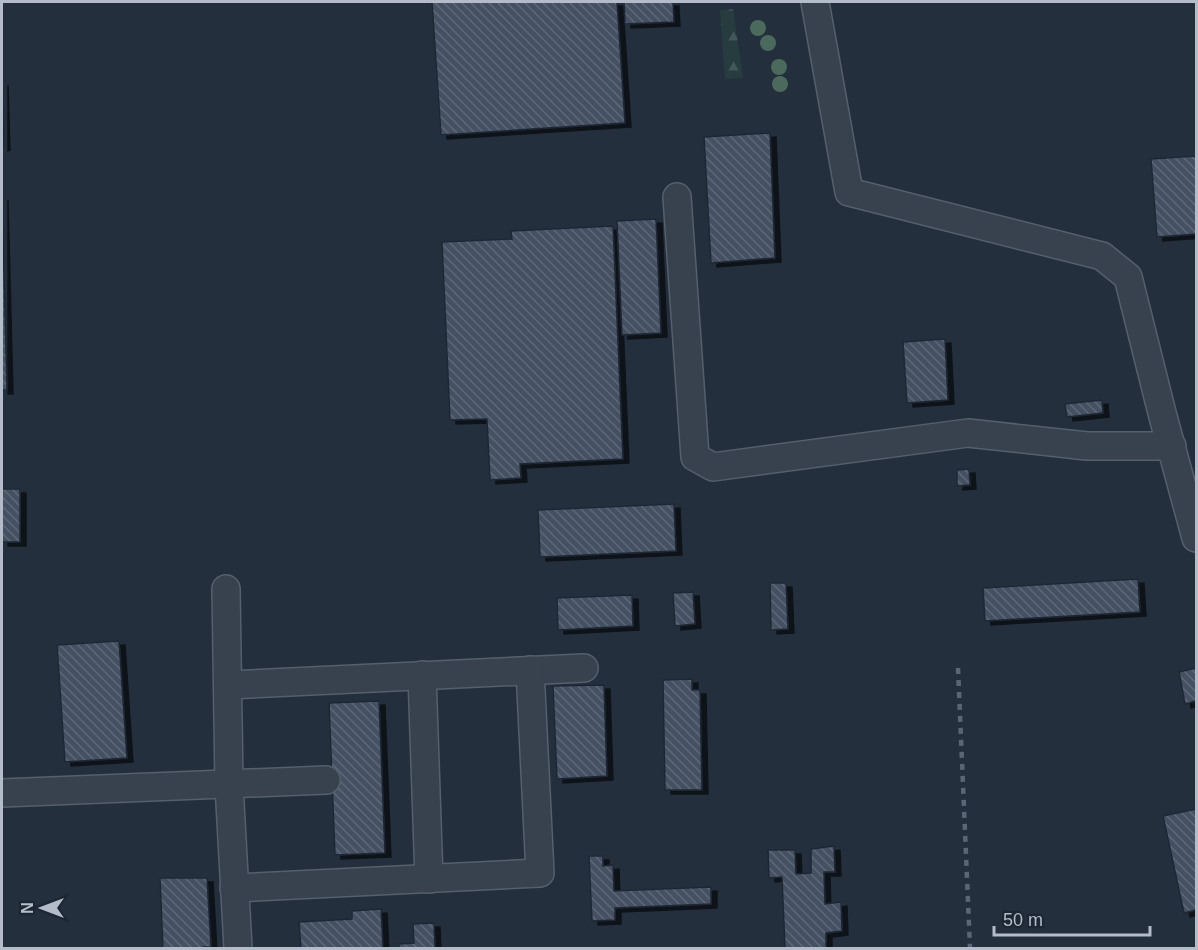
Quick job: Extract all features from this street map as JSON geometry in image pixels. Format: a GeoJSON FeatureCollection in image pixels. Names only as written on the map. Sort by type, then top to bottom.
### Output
{"type":"FeatureCollection","features":[{"type":"Feature","properties":{"kind":"lane"},"geometry":{"type":"LineString","coordinates":[[815,2],[849,192],[1102,256],[1128,278],[1197,538]]}},
{"type":"Feature","properties":{"kind":"lane"},"geometry":{"type":"LineString","coordinates":[[677,197],[695,457],[712,467],[968,433],[1086,446],[1172,446]]}},
{"type":"Feature","properties":{"kind":"lane"},"geometry":{"type":"LineString","coordinates":[[226,589],[229,785],[238,948]]}},
{"type":"Feature","properties":{"kind":"lane"},"geometry":{"type":"LineString","coordinates":[[228,685],[585,668]]}},
{"type":"Feature","properties":{"kind":"lane"},"geometry":{"type":"LineString","coordinates":[[234,888],[540,873],[530,670]]}},
{"type":"Feature","properties":{"kind":"lane"},"geometry":{"type":"LineString","coordinates":[[422,675],[429,879]]}},
{"type":"Feature","properties":{"kind":"lane"},"geometry":{"type":"LineString","coordinates":[[2,793],[326,780]]}},
{"type":"Feature","properties":{"kind":"green space"},"geometry":{"type":"Polygon","coordinates":[[[733,9],[743,78],[725,79],[720,10],[733,9]]]}},
{"type":"Feature","properties":{"kind":"building"},"geometry":{"type":"Polygon","coordinates":[[[432,2],[617,2],[625,123],[441,135],[432,2]]]}},
{"type":"Feature","properties":{"kind":"building"},"geometry":{"type":"Polygon","coordinates":[[[624,2],[673,2],[674,22],[625,24],[624,2]]]}},
{"type":"Feature","properties":{"kind":"building"},"geometry":{"type":"Polygon","coordinates":[[[2,81],[4,146],[2,147],[2,81]]]}},
{"type":"Feature","properties":{"kind":"building"},"geometry":{"type":"Polygon","coordinates":[[[770,133],[775,258],[711,263],[704,137],[770,133]]]}},
{"type":"Feature","properties":{"kind":"building"},"geometry":{"type":"Polygon","coordinates":[[[1196,156],[1196,234],[1157,237],[1151,159],[1196,156]]]}},
{"type":"Feature","properties":{"kind":"building"},"geometry":{"type":"Polygon","coordinates":[[[2,196],[7,390],[2,390],[2,196]]]}},
{"type":"Feature","properties":{"kind":"building"},"geometry":{"type":"Polygon","coordinates":[[[656,219],[661,333],[622,335],[617,221],[656,219]]]}},
{"type":"Feature","properties":{"kind":"building"},"geometry":{"type":"Polygon","coordinates":[[[613,226],[623,459],[520,464],[521,478],[490,480],[487,419],[450,420],[442,242],[512,239],[511,231],[613,226]]]}},
{"type":"Feature","properties":{"kind":"building"},"geometry":{"type":"Polygon","coordinates":[[[945,339],[948,400],[907,403],[903,342],[945,339]]]}},
{"type":"Feature","properties":{"kind":"building"},"geometry":{"type":"Polygon","coordinates":[[[1102,400],[1103,413],[1067,417],[1065,404],[1102,400]]]}},
{"type":"Feature","properties":{"kind":"building"},"geometry":{"type":"Polygon","coordinates":[[[969,469],[970,485],[957,486],[957,470],[969,469]]]}},
{"type":"Feature","properties":{"kind":"building"},"geometry":{"type":"Polygon","coordinates":[[[2,489],[20,489],[20,542],[2,542],[2,489]]]}},
{"type":"Feature","properties":{"kind":"building"},"geometry":{"type":"Polygon","coordinates":[[[674,504],[676,551],[540,557],[538,510],[674,504]]]}},
{"type":"Feature","properties":{"kind":"building"},"geometry":{"type":"Polygon","coordinates":[[[1138,579],[1140,612],[985,621],[983,588],[1138,579]]]}},
{"type":"Feature","properties":{"kind":"building"},"geometry":{"type":"Polygon","coordinates":[[[770,583],[786,583],[788,629],[771,630],[770,583]]]}},
{"type":"Feature","properties":{"kind":"building"},"geometry":{"type":"Polygon","coordinates":[[[693,592],[695,624],[675,626],[673,593],[693,592]]]}},
{"type":"Feature","properties":{"kind":"building"},"geometry":{"type":"Polygon","coordinates":[[[632,595],[633,626],[558,630],[557,598],[632,595]]]}},
{"type":"Feature","properties":{"kind":"building"},"geometry":{"type":"Polygon","coordinates":[[[119,641],[127,758],[65,762],[57,645],[119,641]]]}},
{"type":"Feature","properties":{"kind":"building"},"geometry":{"type":"Polygon","coordinates":[[[1196,668],[1196,701],[1185,704],[1179,672],[1196,668]]]}},
{"type":"Feature","properties":{"kind":"building"},"geometry":{"type":"Polygon","coordinates":[[[692,679],[692,690],[700,690],[702,790],[665,790],[663,680],[692,679]]]}},
{"type":"Feature","properties":{"kind":"building"},"geometry":{"type":"Polygon","coordinates":[[[604,685],[607,776],[557,779],[553,686],[604,685]]]}},
{"type":"Feature","properties":{"kind":"building"},"geometry":{"type":"Polygon","coordinates":[[[379,701],[385,853],[335,855],[329,703],[379,701]]]}},
{"type":"Feature","properties":{"kind":"building"},"geometry":{"type":"Polygon","coordinates":[[[1196,809],[1196,910],[1184,913],[1163,816],[1196,809]]]}},
{"type":"Feature","properties":{"kind":"building"},"geometry":{"type":"Polygon","coordinates":[[[834,846],[835,872],[824,872],[825,904],[841,902],[842,931],[826,933],[826,948],[785,948],[782,877],[769,878],[768,850],[795,850],[796,874],[811,873],[811,849],[834,846]]]}},
{"type":"Feature","properties":{"kind":"building"},"geometry":{"type":"Polygon","coordinates":[[[589,856],[603,856],[603,866],[613,865],[614,891],[711,887],[711,904],[615,908],[615,920],[592,921],[589,856]]]}},
{"type":"Feature","properties":{"kind":"building"},"geometry":{"type":"Polygon","coordinates":[[[160,878],[207,878],[211,947],[163,948],[160,878]]]}},
{"type":"Feature","properties":{"kind":"building"},"geometry":{"type":"Polygon","coordinates":[[[381,909],[383,948],[301,948],[299,922],[352,919],[352,911],[381,909]]]}},
{"type":"Feature","properties":{"kind":"building"},"geometry":{"type":"Polygon","coordinates":[[[434,923],[435,948],[399,948],[399,944],[414,943],[413,924],[434,923]]]}},
{"type":"Feature","properties":{"kind":"railway"},"geometry":{"type":"LineString","coordinates":[[958,668],[970,948]]}}]}
